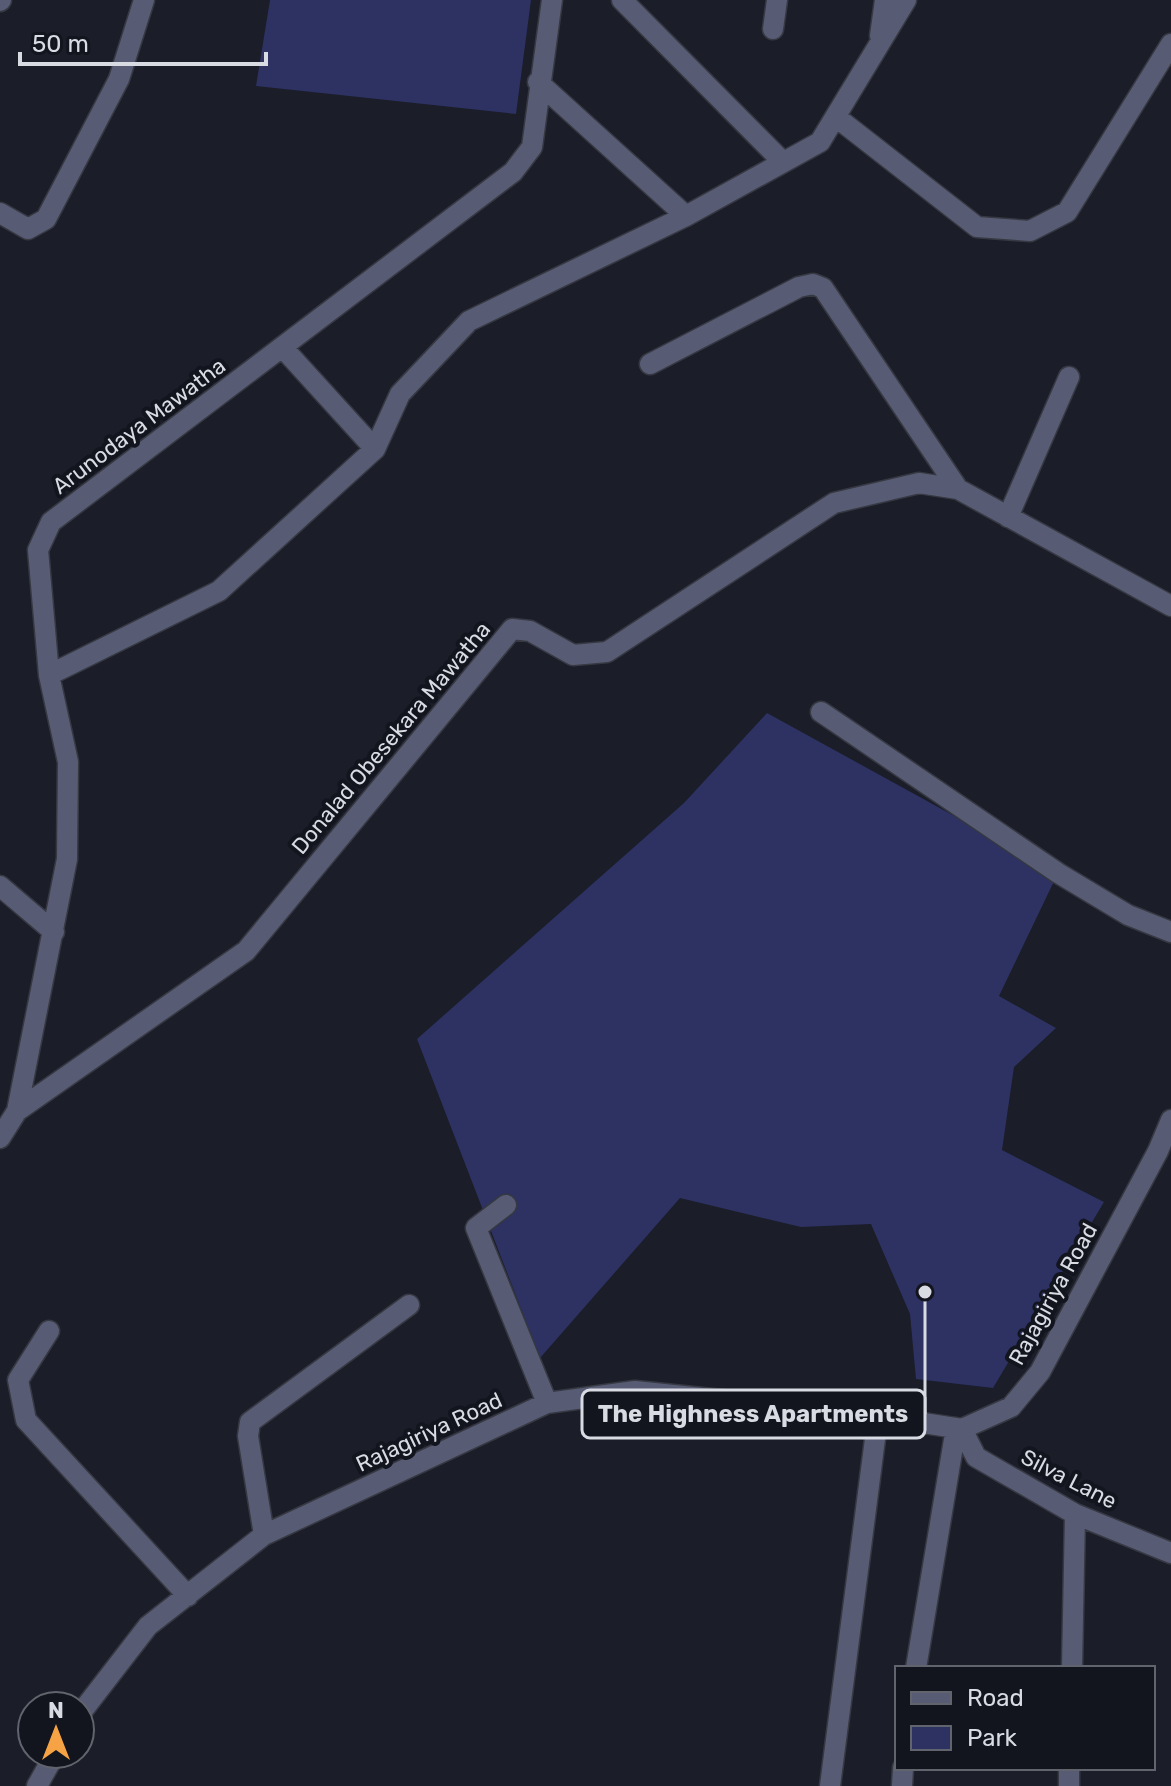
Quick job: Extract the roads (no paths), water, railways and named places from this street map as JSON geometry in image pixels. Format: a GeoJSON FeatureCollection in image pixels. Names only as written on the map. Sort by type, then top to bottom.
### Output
{"type":"FeatureCollection","features":[{"type":"Feature","properties":{"kind":"street"},"geometry":{"type":"LineString","coordinates":[[0,213],[28,229],[46,219],[119,79],[144,0]]}},
{"type":"Feature","properties":{"kind":"street","name":"Arunodaya Mawatha"},"geometry":{"type":"LineString","coordinates":[[17,1111],[67,859],[68,762],[49,675],[38,550],[51,522],[513,172],[532,147],[538,82],[552,0]]}},
{"type":"Feature","properties":{"kind":"street"},"geometry":{"type":"LineString","coordinates":[[622,0],[782,161]]}},
{"type":"Feature","properties":{"kind":"street"},"geometry":{"type":"LineString","coordinates":[[773,29],[777,0]]}},
{"type":"Feature","properties":{"kind":"street"},"geometry":{"type":"LineString","coordinates":[[878,48],[885,0]]}},
{"type":"Feature","properties":{"kind":"street"},"geometry":{"type":"LineString","coordinates":[[49,675],[219,591],[375,449],[400,394],[469,321],[686,216],[820,142],[906,0]]}},
{"type":"Feature","properties":{"kind":"street"},"geometry":{"type":"LineString","coordinates":[[836,117],[977,227],[1030,231],[1067,212],[1171,44]]}},
{"type":"Feature","properties":{"kind":"street"},"geometry":{"type":"LineString","coordinates":[[538,82],[686,216]]}},
{"type":"Feature","properties":{"kind":"street"},"geometry":{"type":"LineString","coordinates":[[650,364],[799,287],[813,284],[823,288],[958,489]]}},
{"type":"Feature","properties":{"kind":"street"},"geometry":{"type":"LineString","coordinates":[[283,348],[375,449]]}},
{"type":"Feature","properties":{"kind":"street"},"geometry":{"type":"LineString","coordinates":[[1008,517],[1069,377]]}},
{"type":"Feature","properties":{"kind":"street","name":"Donalad Obesekara Mawatha"},"geometry":{"type":"LineString","coordinates":[[0,1138],[17,1111],[246,951],[512,629],[530,631],[573,655],[607,652],[834,503],[919,483],[958,489],[1171,606]]}},
{"type":"Feature","properties":{"kind":"street"},"geometry":{"type":"LineString","coordinates":[[821,712],[1058,873],[1128,915],[1171,932]]}},
{"type":"Feature","properties":{"kind":"street"},"geometry":{"type":"LineString","coordinates":[[0,886],[54,932]]}},
{"type":"Feature","properties":{"kind":"street","name":"Rajagiriya Road"},"geometry":{"type":"LineString","coordinates":[[96,1693],[148,1626],[264,1535],[547,1403],[635,1391],[878,1416],[959,1428],[1011,1407],[1040,1372],[1151,1165],[1171,1120]]}},
{"type":"Feature","properties":{"kind":"street"},"geometry":{"type":"LineString","coordinates":[[506,1205],[476,1228],[547,1403]]}},
{"type":"Feature","properties":{"kind":"street"},"geometry":{"type":"LineString","coordinates":[[264,1535],[248,1436],[250,1422],[409,1305]]}},
{"type":"Feature","properties":{"kind":"street"},"geometry":{"type":"LineString","coordinates":[[49,1331],[18,1380],[26,1420],[188,1596]]}},
{"type":"Feature","properties":{"kind":"street"},"geometry":{"type":"LineString","coordinates":[[830,1786],[878,1416]]}},
{"type":"Feature","properties":{"kind":"street"},"geometry":{"type":"LineString","coordinates":[[916,1666],[959,1428]]}},
{"type":"Feature","properties":{"kind":"street","name":"Silva Lane"},"geometry":{"type":"LineString","coordinates":[[959,1428],[976,1457],[1075,1514],[1171,1553]]}},
{"type":"Feature","properties":{"kind":"street"},"geometry":{"type":"LineString","coordinates":[[1072,1666],[1075,1514]]}},
{"type":"Feature","properties":{"kind":"place","name":"The Highness Apartments"},"geometry":{"type":"Point","coordinates":[925,1292]}}]}
